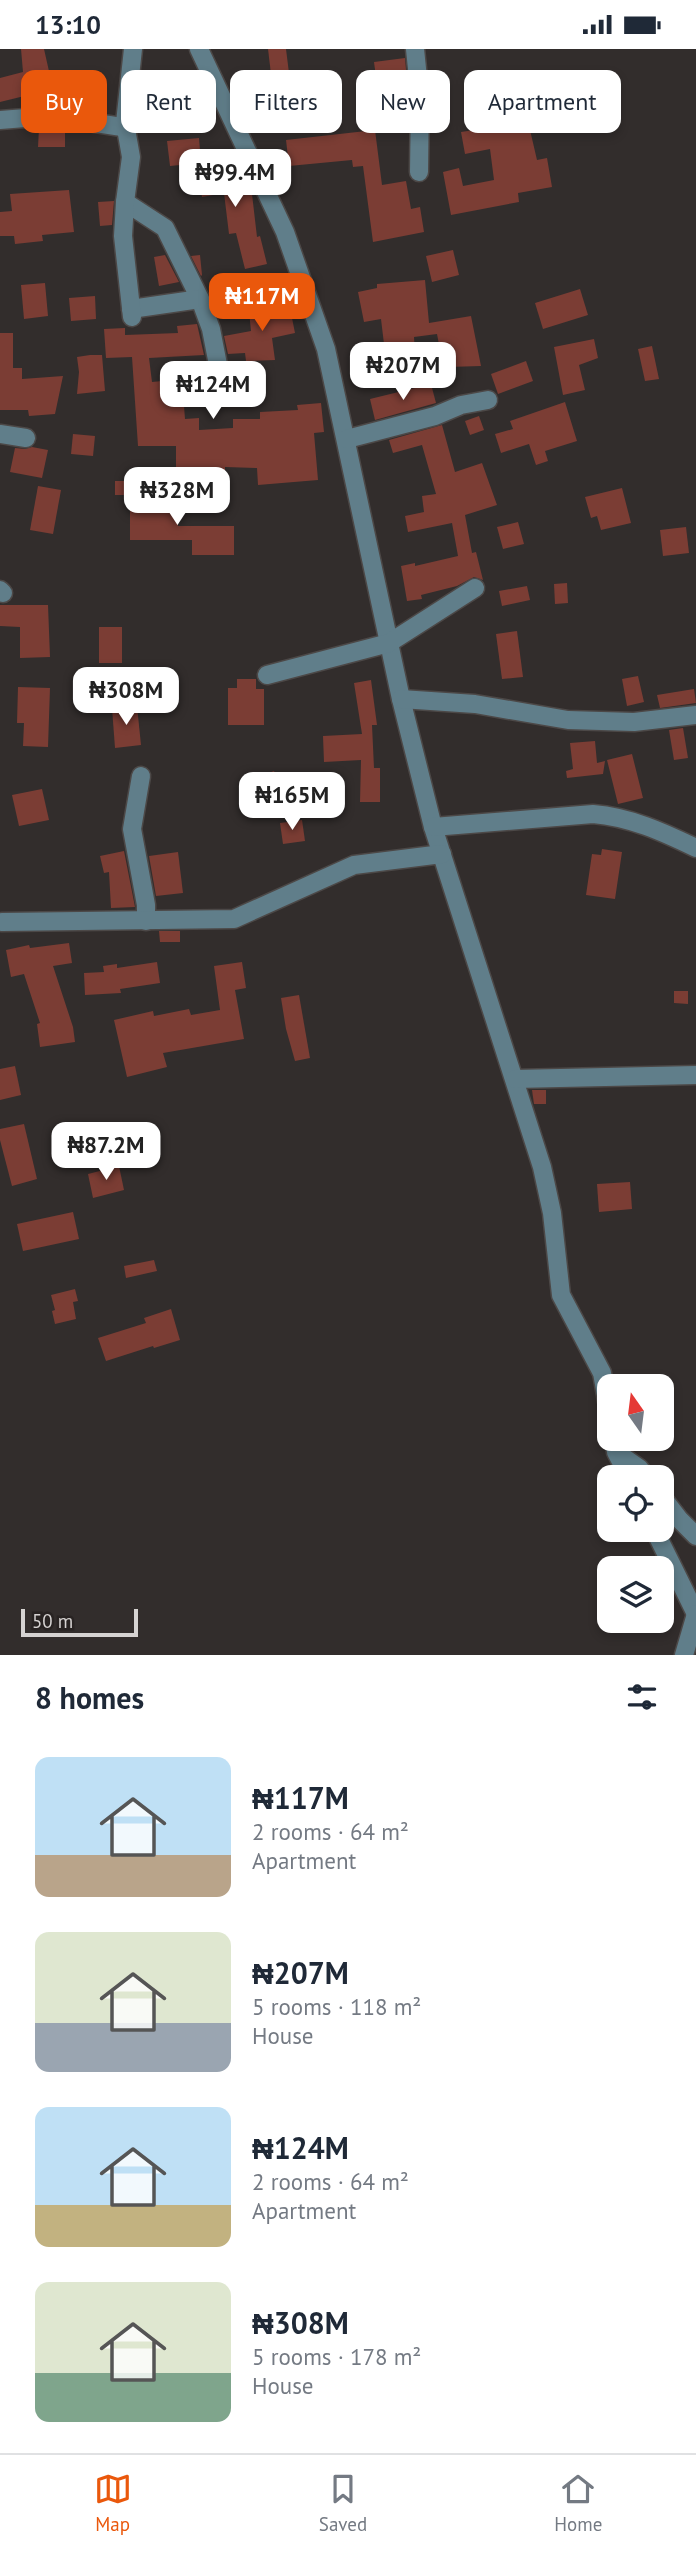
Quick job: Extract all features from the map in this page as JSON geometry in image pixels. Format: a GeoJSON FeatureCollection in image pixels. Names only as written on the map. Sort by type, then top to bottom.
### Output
{"type":"FeatureCollection","features":[{"type":"Feature","properties":{"kind":"street"},"geometry":{"type":"LineString","coordinates":[[131,70],[133,49]]}},
{"type":"Feature","properties":{"kind":"street"},"geometry":{"type":"LineString","coordinates":[[199,49],[285,232],[326,349],[401,699],[433,827],[542,1167],[552,1213],[561,1295],[602,1374]]}},
{"type":"Feature","properties":{"kind":"street"},"geometry":{"type":"LineString","coordinates":[[415,49],[420,98],[419,172]]}},
{"type":"Feature","properties":{"kind":"street"},"geometry":{"type":"LineString","coordinates":[[0,120],[50,116],[121,127]]}},
{"type":"Feature","properties":{"kind":"street"},"geometry":{"type":"LineString","coordinates":[[127,133],[131,157],[123,236],[131,313],[200,299]]}},
{"type":"Feature","properties":{"kind":"street"},"geometry":{"type":"LineString","coordinates":[[125,202],[165,228],[200,299],[211,329],[219,370]]}},
{"type":"Feature","properties":{"kind":"street"},"geometry":{"type":"LineString","coordinates":[[346,439],[435,416],[461,405],[488,400]]}},
{"type":"Feature","properties":{"kind":"street"},"geometry":{"type":"LineString","coordinates":[[0,434],[26,438]]}},
{"type":"Feature","properties":{"kind":"street"},"geometry":{"type":"LineString","coordinates":[[267,675],[389,643],[475,589]]}},
{"type":"Feature","properties":{"kind":"street"},"geometry":{"type":"LineString","coordinates":[[401,699],[475,703],[568,720],[634,722],[696,715]]}},
{"type":"Feature","properties":{"kind":"street"},"geometry":{"type":"LineString","coordinates":[[141,776],[132,829],[146,905],[146,921]]}},
{"type":"Feature","properties":{"kind":"street"},"geometry":{"type":"LineString","coordinates":[[433,827],[593,814],[617,816],[668,834],[696,848]]}},
{"type":"Feature","properties":{"kind":"street"},"geometry":{"type":"LineString","coordinates":[[1,920],[234,919],[354,865],[442,854]]}},
{"type":"Feature","properties":{"kind":"street"},"geometry":{"type":"LineString","coordinates":[[515,1079],[696,1075]]}},
{"type":"Feature","properties":{"kind":"street"},"geometry":{"type":"LineString","coordinates":[[621,1451],[636,1465]]}},
{"type":"Feature","properties":{"kind":"street"},"geometry":{"type":"LineString","coordinates":[[674,1513],[696,1536]]}},
{"type":"Feature","properties":{"kind":"street"},"geometry":{"type":"LineString","coordinates":[[660,1542],[696,1614],[684,1655]]}},
{"type":"Feature","properties":{"kind":"building"},"geometry":{"type":"Polygon","coordinates":[[[21,49],[44,49],[49,70],[23,70],[21,49]]]}},
{"type":"Feature","properties":{"kind":"building"},"geometry":{"type":"Polygon","coordinates":[[[268,49],[286,49],[289,70],[271,70],[268,49]]]}},
{"type":"Feature","properties":{"kind":"building"},"geometry":{"type":"Polygon","coordinates":[[[405,58],[406,70],[375,70],[374,62],[405,58]]]}},
{"type":"Feature","properties":{"kind":"building"},"geometry":{"type":"Polygon","coordinates":[[[21,73],[21,97],[0,102],[0,78],[21,73]]]}},
{"type":"Feature","properties":{"kind":"building"},"geometry":{"type":"Polygon","coordinates":[[[356,132],[375,133],[382,185],[406,181],[411,209],[420,207],[424,232],[373,242],[363,166],[353,167],[352,160],[289,166],[286,140],[356,132]]]}},
{"type":"Feature","properties":{"kind":"building"},"geometry":{"type":"Polygon","coordinates":[[[461,132],[531,133],[537,160],[547,158],[552,187],[518,193],[519,202],[451,215],[443,172],[459,168],[463,186],[494,180],[490,149],[465,154],[461,132]]]}},
{"type":"Feature","properties":{"kind":"building"},"geometry":{"type":"Polygon","coordinates":[[[39,133],[65,133],[65,147],[38,147],[39,133]]]}},
{"type":"Feature","properties":{"kind":"building"},"geometry":{"type":"Polygon","coordinates":[[[199,138],[201,163],[170,166],[167,141],[199,138]]]}},
{"type":"Feature","properties":{"kind":"building"},"geometry":{"type":"Polygon","coordinates":[[[236,161],[241,195],[252,194],[257,237],[260,236],[267,264],[245,269],[236,233],[229,234],[224,193],[202,197],[197,167],[236,161]]]}},
{"type":"Feature","properties":{"kind":"building"},"geometry":{"type":"Polygon","coordinates":[[[69,190],[74,232],[42,235],[43,241],[15,244],[14,236],[0,236],[0,212],[12,211],[10,194],[69,190]]]}},
{"type":"Feature","properties":{"kind":"building"},"geometry":{"type":"Polygon","coordinates":[[[114,201],[112,225],[100,226],[98,202],[114,201]]]}},
{"type":"Feature","properties":{"kind":"building"},"geometry":{"type":"Polygon","coordinates":[[[453,250],[459,275],[432,282],[426,256],[453,250]]]}},
{"type":"Feature","properties":{"kind":"building"},"geometry":{"type":"Polygon","coordinates":[[[165,255],[179,282],[159,286],[154,257],[165,255]]]}},
{"type":"Feature","properties":{"kind":"building"},"geometry":{"type":"Polygon","coordinates":[[[200,255],[202,275],[201,276],[191,256],[200,255]]]}},
{"type":"Feature","properties":{"kind":"building"},"geometry":{"type":"Polygon","coordinates":[[[425,280],[429,323],[471,316],[481,366],[448,367],[446,349],[440,350],[437,334],[414,337],[416,369],[370,371],[369,345],[384,344],[381,319],[364,322],[358,292],[377,288],[377,284],[425,280]]]}},
{"type":"Feature","properties":{"kind":"building"},"geometry":{"type":"Polygon","coordinates":[[[45,283],[48,316],[24,319],[21,285],[45,283]]]}},
{"type":"Feature","properties":{"kind":"building"},"geometry":{"type":"Polygon","coordinates":[[[580,289],[588,315],[543,329],[535,303],[580,289]]]}},
{"type":"Feature","properties":{"kind":"building"},"geometry":{"type":"Polygon","coordinates":[[[95,296],[96,319],[71,321],[69,298],[95,296]]]}},
{"type":"Feature","properties":{"kind":"building"},"geometry":{"type":"Polygon","coordinates":[[[289,303],[295,333],[272,338],[275,360],[246,361],[245,353],[228,354],[224,336],[251,331],[249,311],[272,309],[271,306],[289,303]]]}},
{"type":"Feature","properties":{"kind":"building"},"geometry":{"type":"Polygon","coordinates":[[[197,324],[204,355],[149,358],[152,382],[182,379],[185,419],[199,418],[199,430],[233,428],[233,419],[260,419],[260,412],[298,410],[297,405],[321,403],[324,432],[314,433],[318,480],[258,485],[257,468],[225,467],[225,487],[176,487],[176,446],[138,446],[132,357],[106,358],[104,329],[125,328],[125,335],[178,333],[177,326],[197,324]]]}},
{"type":"Feature","properties":{"kind":"building"},"geometry":{"type":"Polygon","coordinates":[[[0,333],[13,333],[13,368],[22,368],[22,379],[63,376],[55,414],[29,416],[28,410],[0,410],[0,333]]]}},
{"type":"Feature","properties":{"kind":"building"},"geometry":{"type":"Polygon","coordinates":[[[594,339],[598,358],[579,365],[585,390],[563,395],[554,347],[594,339]]]}},
{"type":"Feature","properties":{"kind":"building"},"geometry":{"type":"Polygon","coordinates":[[[652,346],[659,379],[645,381],[638,349],[652,346]]]}},
{"type":"Feature","properties":{"kind":"building"},"geometry":{"type":"Polygon","coordinates":[[[102,355],[105,391],[77,394],[77,357],[102,355]]]}},
{"type":"Feature","properties":{"kind":"building"},"geometry":{"type":"Polygon","coordinates":[[[526,361],[533,381],[498,394],[491,374],[526,361]]]}},
{"type":"Feature","properties":{"kind":"building"},"geometry":{"type":"Polygon","coordinates":[[[431,384],[436,403],[375,420],[370,399],[431,384]]]}},
{"type":"Feature","properties":{"kind":"building"},"geometry":{"type":"Polygon","coordinates":[[[565,402],[577,441],[545,451],[548,461],[536,465],[529,444],[501,453],[495,434],[513,429],[510,421],[565,402]]]}},
{"type":"Feature","properties":{"kind":"building"},"geometry":{"type":"Polygon","coordinates":[[[479,416],[484,430],[470,435],[465,421],[479,416]]]}},
{"type":"Feature","properties":{"kind":"building"},"geometry":{"type":"Polygon","coordinates":[[[442,425],[455,472],[482,463],[497,505],[465,515],[472,553],[476,552],[483,580],[474,577],[457,586],[421,595],[422,599],[407,601],[401,566],[415,563],[415,566],[458,556],[452,523],[408,532],[405,516],[424,512],[422,496],[436,494],[422,445],[393,453],[389,440],[442,425]]]}},
{"type":"Feature","properties":{"kind":"building"},"geometry":{"type":"Polygon","coordinates":[[[73,434],[95,436],[93,456],[71,454],[73,434]]]}},
{"type":"Feature","properties":{"kind":"building"},"geometry":{"type":"Polygon","coordinates":[[[15,448],[48,450],[42,478],[10,472],[15,448]]]}},
{"type":"Feature","properties":{"kind":"building"},"geometry":{"type":"Polygon","coordinates":[[[115,481],[128,481],[128,495],[115,495],[115,481]]]}},
{"type":"Feature","properties":{"kind":"building"},"geometry":{"type":"Polygon","coordinates":[[[38,486],[61,490],[53,534],[30,530],[38,486]]]}},
{"type":"Feature","properties":{"kind":"building"},"geometry":{"type":"Polygon","coordinates":[[[622,488],[631,523],[601,530],[597,516],[591,518],[585,497],[622,488]]]}},
{"type":"Feature","properties":{"kind":"building"},"geometry":{"type":"Polygon","coordinates":[[[130,498],[178,498],[178,526],[234,526],[234,555],[192,555],[192,540],[130,540],[130,498]]]}},
{"type":"Feature","properties":{"kind":"building"},"geometry":{"type":"Polygon","coordinates":[[[518,522],[524,544],[503,549],[497,527],[518,522]]]}},
{"type":"Feature","properties":{"kind":"building"},"geometry":{"type":"Polygon","coordinates":[[[686,527],[689,553],[663,556],[660,530],[686,527]]]}},
{"type":"Feature","properties":{"kind":"building"},"geometry":{"type":"Polygon","coordinates":[[[567,583],[568,603],[555,604],[554,584],[567,583]]]}},
{"type":"Feature","properties":{"kind":"building"},"geometry":{"type":"Polygon","coordinates":[[[527,586],[530,600],[502,606],[499,591],[527,586]]]}},
{"type":"Feature","properties":{"kind":"building"},"geometry":{"type":"Polygon","coordinates":[[[0,605],[48,605],[50,657],[20,658],[20,627],[0,626],[0,605]]]}},
{"type":"Feature","properties":{"kind":"building"},"geometry":{"type":"Polygon","coordinates":[[[99,627],[122,627],[122,663],[99,663],[99,627]]]}},
{"type":"Feature","properties":{"kind":"building"},"geometry":{"type":"Polygon","coordinates":[[[517,631],[523,677],[502,679],[496,634],[517,631]]]}},
{"type":"Feature","properties":{"kind":"building"},"geometry":{"type":"Polygon","coordinates":[[[638,676],[644,702],[627,706],[622,679],[638,676]]]}},
{"type":"Feature","properties":{"kind":"building"},"geometry":{"type":"Polygon","coordinates":[[[237,679],[256,679],[256,689],[264,689],[264,725],[228,725],[228,688],[237,688],[237,679]]]}},
{"type":"Feature","properties":{"kind":"building"},"geometry":{"type":"Polygon","coordinates":[[[371,680],[377,725],[372,725],[374,768],[380,768],[380,802],[360,802],[361,760],[324,762],[323,736],[362,734],[354,683],[371,680]]]}},
{"type":"Feature","properties":{"kind":"building"},"geometry":{"type":"Polygon","coordinates":[[[18,687],[50,688],[48,747],[23,746],[24,723],[17,723],[18,687]]]}},
{"type":"Feature","properties":{"kind":"building"},"geometry":{"type":"Polygon","coordinates":[[[694,689],[696,703],[660,708],[657,695],[694,689]]]}},
{"type":"Feature","properties":{"kind":"building"},"geometry":{"type":"Polygon","coordinates":[[[137,706],[141,745],[115,748],[112,708],[137,706]]]}},
{"type":"Feature","properties":{"kind":"building"},"geometry":{"type":"Polygon","coordinates":[[[683,728],[688,758],[674,760],[669,730],[683,728]]]}},
{"type":"Feature","properties":{"kind":"building"},"geometry":{"type":"Polygon","coordinates":[[[595,741],[597,763],[605,761],[603,774],[567,778],[566,771],[573,769],[570,743],[595,741]]]}},
{"type":"Feature","properties":{"kind":"building"},"geometry":{"type":"Polygon","coordinates":[[[632,754],[643,798],[618,804],[607,760],[632,754]]]}},
{"type":"Feature","properties":{"kind":"building"},"geometry":{"type":"Polygon","coordinates":[[[274,771],[283,792],[271,796],[263,775],[274,771]]]}},
{"type":"Feature","properties":{"kind":"building"},"geometry":{"type":"Polygon","coordinates":[[[42,789],[49,820],[19,826],[12,795],[42,789]]]}},
{"type":"Feature","properties":{"kind":"building"},"geometry":{"type":"Polygon","coordinates":[[[302,820],[305,841],[283,844],[280,823],[302,820]]]}},
{"type":"Feature","properties":{"kind":"building"},"geometry":{"type":"Polygon","coordinates":[[[602,849],[622,852],[615,899],[586,895],[592,854],[601,855],[602,849]]]}},
{"type":"Feature","properties":{"kind":"building"},"geometry":{"type":"Polygon","coordinates":[[[124,851],[135,907],[111,908],[109,872],[104,873],[100,856],[124,851]]]}},
{"type":"Feature","properties":{"kind":"building"},"geometry":{"type":"Polygon","coordinates":[[[178,852],[183,893],[156,896],[149,856],[178,852]]]}},
{"type":"Feature","properties":{"kind":"building"},"geometry":{"type":"Polygon","coordinates":[[[159,931],[180,931],[180,942],[160,942],[159,931]]]}},
{"type":"Feature","properties":{"kind":"building"},"geometry":{"type":"Polygon","coordinates":[[[69,943],[72,963],[53,966],[73,1027],[75,1042],[40,1047],[37,1024],[40,1023],[24,974],[11,977],[6,950],[29,945],[30,948],[69,943]]]}},
{"type":"Feature","properties":{"kind":"building"},"geometry":{"type":"Polygon","coordinates":[[[157,962],[160,983],[120,989],[121,993],[85,995],[84,973],[104,972],[103,966],[117,964],[117,968],[157,962]]]}},
{"type":"Feature","properties":{"kind":"building"},"geometry":{"type":"Polygon","coordinates":[[[242,962],[246,988],[235,990],[244,1039],[163,1053],[167,1067],[127,1077],[114,1020],[153,1011],[154,1016],[189,1009],[191,1015],[220,1010],[214,966],[242,962]]]}},
{"type":"Feature","properties":{"kind":"building"},"geometry":{"type":"Polygon","coordinates":[[[674,991],[688,991],[688,1004],[674,1003],[674,991]]]}},
{"type":"Feature","properties":{"kind":"building"},"geometry":{"type":"Polygon","coordinates":[[[299,995],[310,1058],[295,1061],[281,998],[299,995]]]}},
{"type":"Feature","properties":{"kind":"building"},"geometry":{"type":"Polygon","coordinates":[[[15,1066],[21,1095],[0,1100],[0,1069],[15,1066]]]}},
{"type":"Feature","properties":{"kind":"building"},"geometry":{"type":"Polygon","coordinates":[[[532,1090],[546,1090],[546,1104],[534,1104],[532,1090]]]}},
{"type":"Feature","properties":{"kind":"building"},"geometry":{"type":"Polygon","coordinates":[[[24,1124],[37,1179],[12,1186],[0,1140],[0,1129],[24,1124]]]}},
{"type":"Feature","properties":{"kind":"building"},"geometry":{"type":"Polygon","coordinates":[[[119,1166],[124,1190],[93,1198],[88,1174],[119,1166]]]}},
{"type":"Feature","properties":{"kind":"building"},"geometry":{"type":"Polygon","coordinates":[[[630,1182],[632,1209],[599,1212],[597,1184],[630,1182]]]}},
{"type":"Feature","properties":{"kind":"building"},"geometry":{"type":"Polygon","coordinates":[[[73,1212],[79,1239],[23,1251],[17,1224],[73,1212]]]}},
{"type":"Feature","properties":{"kind":"building"},"geometry":{"type":"Polygon","coordinates":[[[154,1260],[157,1271],[126,1278],[124,1266],[154,1260]]]}},
{"type":"Feature","properties":{"kind":"building"},"geometry":{"type":"Polygon","coordinates":[[[75,1289],[78,1301],[73,1302],[76,1319],[55,1324],[51,1295],[75,1289]]]}},
{"type":"Feature","properties":{"kind":"building"},"geometry":{"type":"Polygon","coordinates":[[[171,1309],[180,1340],[106,1361],[98,1338],[146,1323],[144,1318],[171,1309]]]}}]}
